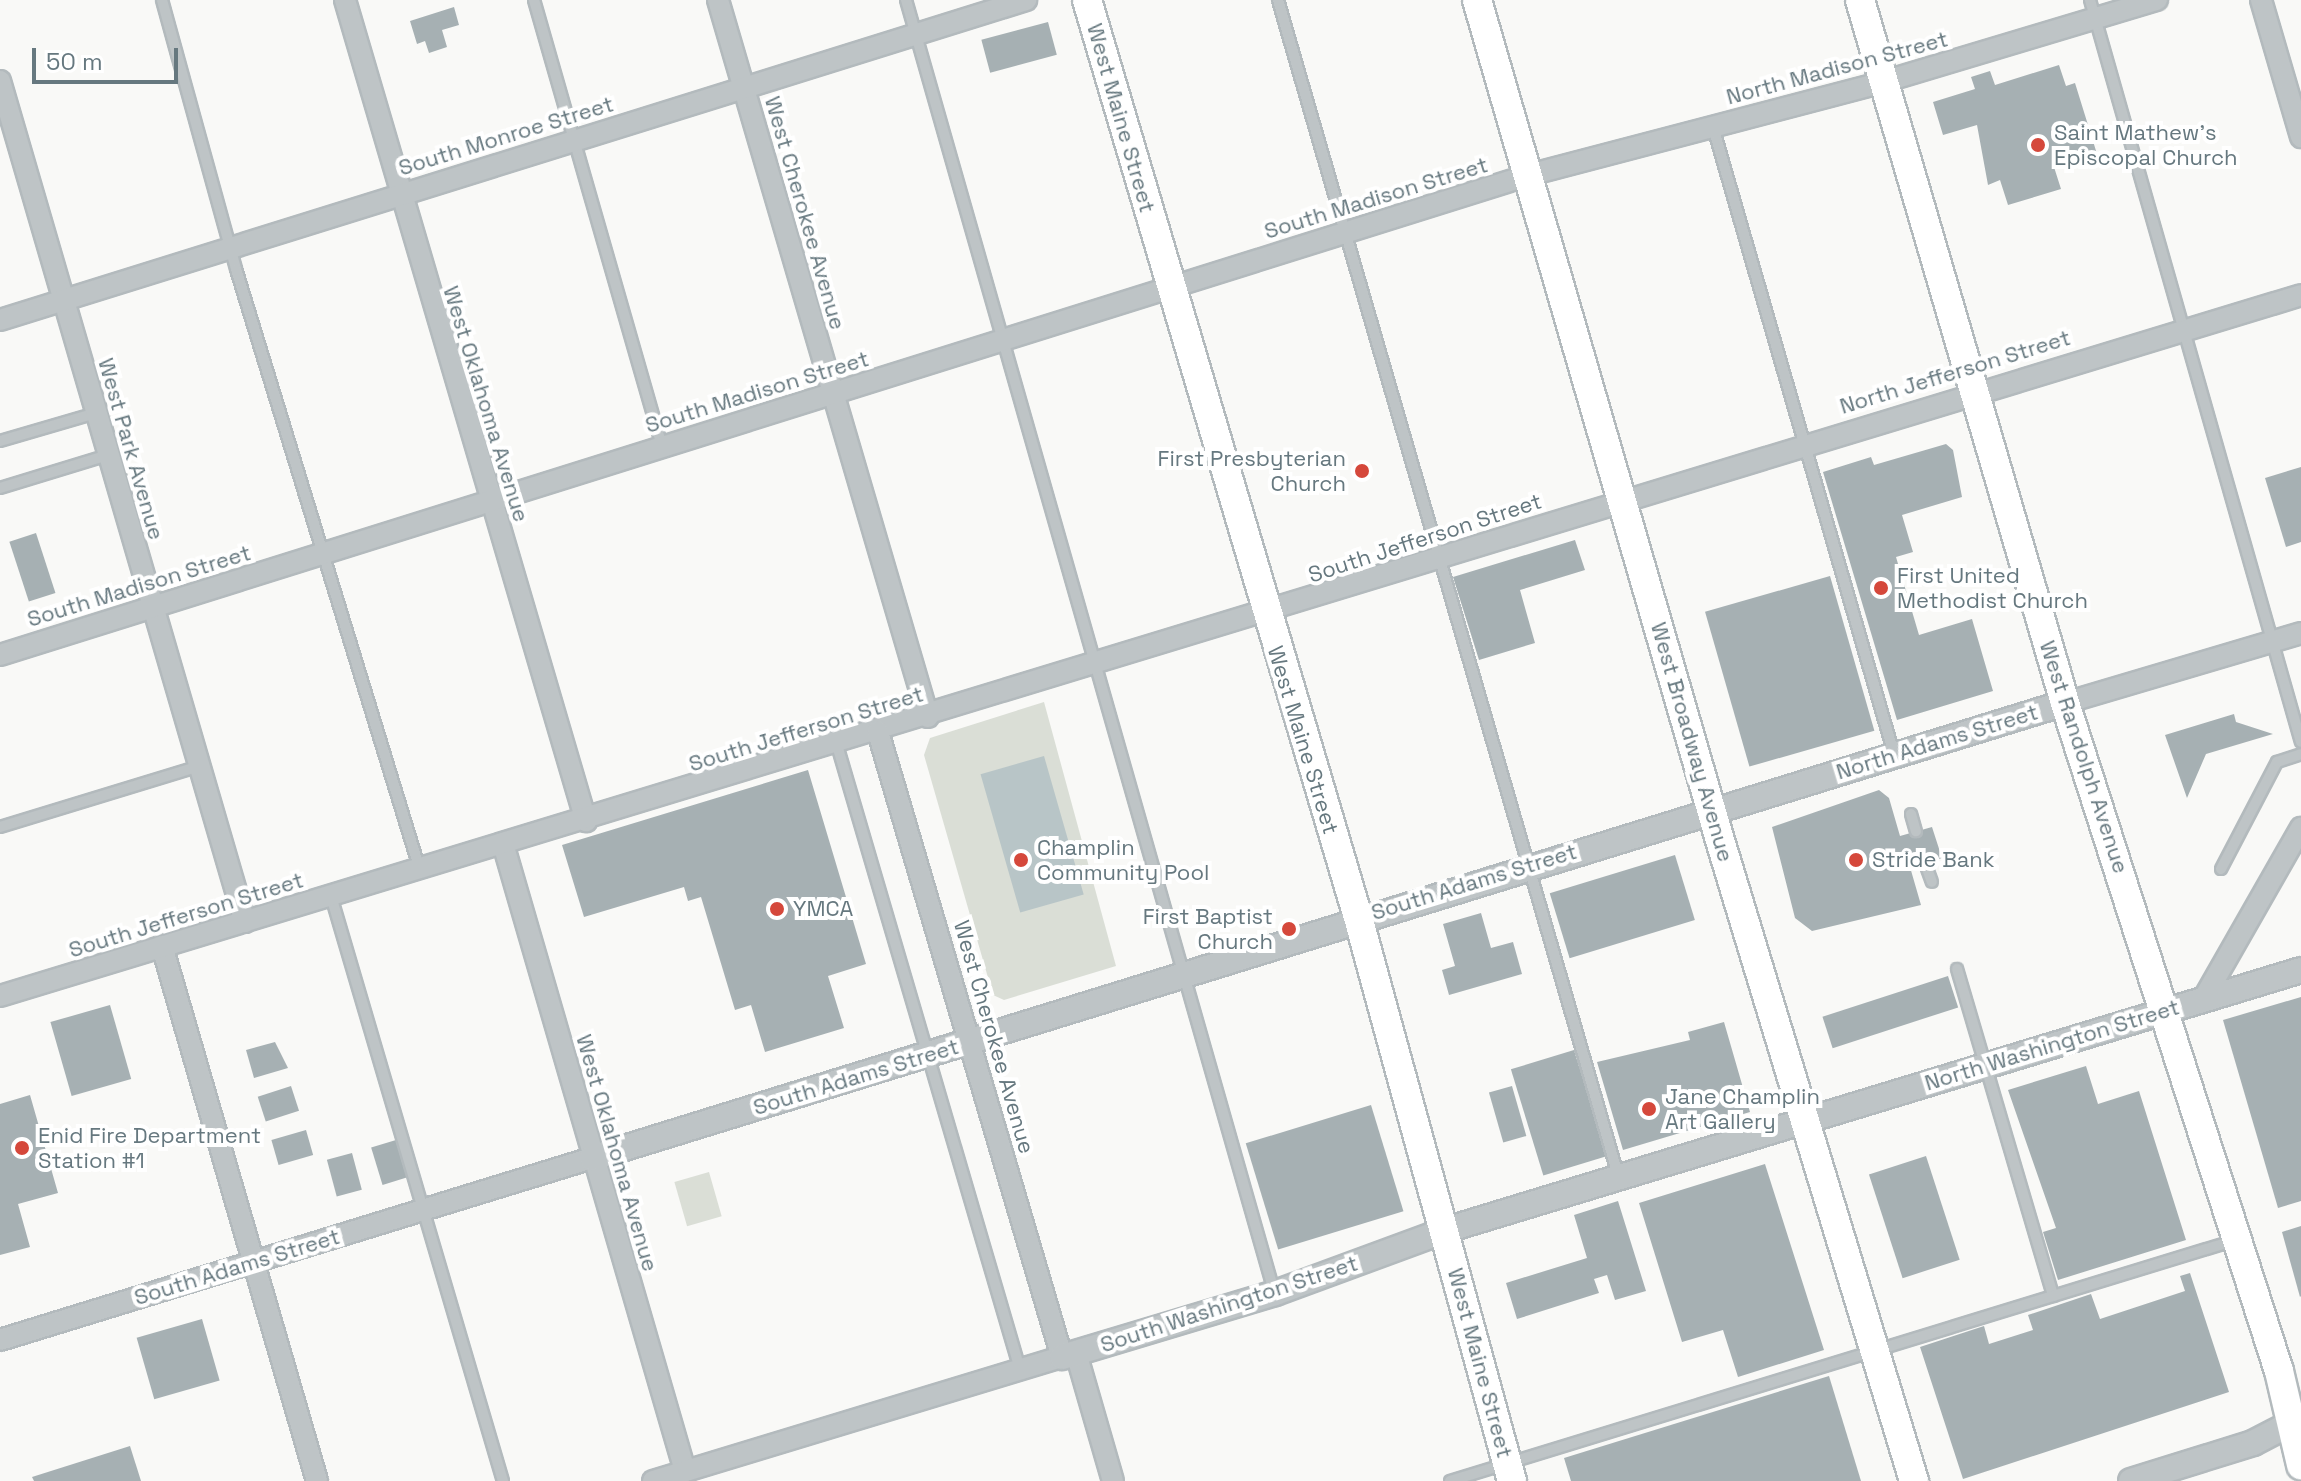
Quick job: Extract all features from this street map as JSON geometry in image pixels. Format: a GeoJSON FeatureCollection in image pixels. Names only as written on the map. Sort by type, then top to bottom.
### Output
{"type":"FeatureCollection","features":[{"type":"Feature","properties":{"kind":"main road","name":"West Maine Street"},"geometry":{"type":"LineString","coordinates":[[1087,0],[1265,614],[1358,917],[1446,1230],[1509,1472]]}},
{"type":"Feature","properties":{"kind":"main road","name":"West Broadway Avenue"},"geometry":{"type":"LineString","coordinates":[[1477,0],[1711,810],[1914,1481]]}},
{"type":"Feature","properties":{"kind":"main road","name":"West Randolph Avenue"},"geometry":{"type":"LineString","coordinates":[[1860,0],[2065,703],[2167,1009],[2296,1420],[2301,1465]]}},
{"type":"Feature","properties":{"kind":"street","name":"West Oklahoma Avenue"},"geometry":{"type":"LineString","coordinates":[[345,0],[398,195],[586,821]]}},
{"type":"Feature","properties":{"kind":"street","name":"West Cherokee Avenue"},"geometry":{"type":"LineString","coordinates":[[718,0],[928,717]]}},
{"type":"Feature","properties":{"kind":"street","name":"South Monroe Street"},"geometry":{"type":"LineString","coordinates":[[0,320],[1026,0]]}},
{"type":"Feature","properties":{"kind":"street","name":"North Madison Street"},"geometry":{"type":"LineString","coordinates":[[1529,175],[1883,82],[2093,9],[2157,0]]}},
{"type":"Feature","properties":{"kind":"street"},"geometry":{"type":"LineString","coordinates":[[2261,0],[2301,137]]}},
{"type":"Feature","properties":{"kind":"street","name":"West Park Avenue"},"geometry":{"type":"LineString","coordinates":[[0,81],[245,922]]}},
{"type":"Feature","properties":{"kind":"street","name":"South Madison Street"},"geometry":{"type":"LineString","coordinates":[[0,655],[1529,175]]}},
{"type":"Feature","properties":{"kind":"street","name":"North Jefferson Street"},"geometry":{"type":"LineString","coordinates":[[1623,498],[2182,327],[2301,295]]}},
{"type":"Feature","properties":{"kind":"street","name":"South Jefferson Street"},"geometry":{"type":"LineString","coordinates":[[0,996],[504,847],[1265,614],[1440,560],[1623,498]]}},
{"type":"Feature","properties":{"kind":"street","name":"North Adams Street"},"geometry":{"type":"LineString","coordinates":[[1711,810],[2301,633]]}},
{"type":"Feature","properties":{"kind":"street","name":"West Cherokee Avenue"},"geometry":{"type":"LineString","coordinates":[[878,732],[1069,1355],[1113,1481]]}},
{"type":"Feature","properties":{"kind":"street","name":"South Adams Street"},"geometry":{"type":"LineString","coordinates":[[0,1340],[1183,979],[1358,917],[1711,810]]}},
{"type":"Feature","properties":{"kind":"street"},"geometry":{"type":"LineString","coordinates":[[2204,998],[2301,828]]}},
{"type":"Feature","properties":{"kind":"street","name":"West Oklahoma Avenue"},"geometry":{"type":"LineString","coordinates":[[504,847],[685,1471]]}},
{"type":"Feature","properties":{"kind":"street"},"geometry":{"type":"LineString","coordinates":[[162,946],[317,1481]]}},
{"type":"Feature","properties":{"kind":"street","name":"North Washington Street"},"geometry":{"type":"LineString","coordinates":[[1804,1123],[2301,970]]}},
{"type":"Feature","properties":{"kind":"street","name":"South Washington Street"},"geometry":{"type":"LineString","coordinates":[[653,1481],[685,1471],[723,1471],[1020,1369],[1275,1293],[1446,1230],[1804,1123]]}},
{"type":"Feature","properties":{"kind":"street"},"geometry":{"type":"LineString","coordinates":[[2131,1481],[2253,1443],[2296,1420]]}},
{"type":"Feature","properties":{"kind":"lane"},"geometry":{"type":"LineString","coordinates":[[162,0],[321,554],[420,872]]}},
{"type":"Feature","properties":{"kind":"lane"},"geometry":{"type":"LineString","coordinates":[[534,0],[662,447]]}},
{"type":"Feature","properties":{"kind":"lane"},"geometry":{"type":"LineString","coordinates":[[906,0],[1007,339],[1094,666],[1275,1293]]}},
{"type":"Feature","properties":{"kind":"lane"},"geometry":{"type":"LineString","coordinates":[[1278,0],[1619,1178]]}},
{"type":"Feature","properties":{"kind":"lane"},"geometry":{"type":"LineString","coordinates":[[2093,9],[2301,742]]}},
{"type":"Feature","properties":{"kind":"lane"},"geometry":{"type":"LineString","coordinates":[[1713,127],[1894,756]]}},
{"type":"Feature","properties":{"kind":"lane"},"geometry":{"type":"LineString","coordinates":[[0,441],[96,413]]}},
{"type":"Feature","properties":{"kind":"lane"},"geometry":{"type":"LineString","coordinates":[[0,488],[108,455]]}},
{"type":"Feature","properties":{"kind":"lane"},"geometry":{"type":"LineString","coordinates":[[837,745],[1020,1369]]}},
{"type":"Feature","properties":{"kind":"lane"},"geometry":{"type":"LineString","coordinates":[[2221,869],[2277,762],[2301,754]]}},
{"type":"Feature","properties":{"kind":"lane"},"geometry":{"type":"LineString","coordinates":[[0,827],[199,766]]}},
{"type":"Feature","properties":{"kind":"lane"},"geometry":{"type":"LineString","coordinates":[[1911,814],[1916,831]]}},
{"type":"Feature","properties":{"kind":"lane"},"geometry":{"type":"LineString","coordinates":[[1925,863],[1932,882]]}},
{"type":"Feature","properties":{"kind":"lane"},"geometry":{"type":"LineString","coordinates":[[331,896],[503,1481]]}},
{"type":"Feature","properties":{"kind":"lane"},"geometry":{"type":"LineString","coordinates":[[1957,969],[2053,1296]]}},
{"type":"Feature","properties":{"kind":"lane"},"geometry":{"type":"LineString","coordinates":[[1450,1481],[1509,1472],[1876,1351],[2238,1240]]}},
{"type":"Feature","properties":{"kind":"shaded area","name":"Champlin Community Pool"},"geometry":{"type":"Polygon","coordinates":[[[1044,702],[1116,966],[1004,1000],[993,995],[924,755],[930,738],[1044,702]]]}},
{"type":"Feature","properties":{"kind":"shaded area","name":"Champlin Community Pool"},"geometry":{"type":"Polygon","coordinates":[[[1044,756],[1084,894],[1020,913],[981,774],[1044,756]]]}},
{"type":"Feature","properties":{"kind":"shaded area"},"geometry":{"type":"Polygon","coordinates":[[[709,1172],[722,1216],[687,1226],[674,1182],[709,1172]]]}},
{"type":"Feature","properties":{"kind":"building"},"geometry":{"type":"Polygon","coordinates":[[[454,7],[459,25],[442,30],[447,47],[429,53],[425,41],[417,44],[410,21],[454,7]]]}},
{"type":"Feature","properties":{"kind":"building"},"geometry":{"type":"Polygon","coordinates":[[[1048,22],[1057,55],[990,73],[981,40],[1048,22]]]}},
{"type":"Feature","properties":{"kind":"building","name":"Saint Mathew's Episcopal Church"},"geometry":{"type":"Polygon","coordinates":[[[2059,65],[2066,86],[2075,83],[2097,154],[2054,167],[2061,189],[2008,205],[2000,180],[1988,185],[1977,125],[1943,135],[1933,102],[1975,89],[1971,77],[1990,71],[1995,85],[2059,65]]]}},
{"type":"Feature","properties":{"kind":"building","name":"First United Methodist Church"},"geometry":{"type":"Polygon","coordinates":[[[1946,444],[1953,450],[1962,497],[1902,515],[1913,552],[1896,557],[1919,635],[1972,619],[1993,691],[1897,720],[1823,472],[1871,457],[1874,465],[1946,444]]]}},
{"type":"Feature","properties":{"kind":"building"},"geometry":{"type":"Polygon","coordinates":[[[2301,467],[2301,542],[2286,547],[2265,478],[2301,467]]]}},
{"type":"Feature","properties":{"kind":"building"},"geometry":{"type":"Polygon","coordinates":[[[36,533],[55,593],[29,602],[9,542],[36,533]]]}},
{"type":"Feature","properties":{"kind":"building"},"geometry":{"type":"Polygon","coordinates":[[[1575,540],[1585,570],[1520,590],[1535,643],[1479,660],[1453,577],[1575,540]]]}},
{"type":"Feature","properties":{"kind":"building"},"geometry":{"type":"Polygon","coordinates":[[[1830,576],[1874,731],[1749,767],[1705,612],[1830,576]]]}},
{"type":"Feature","properties":{"kind":"building"},"geometry":{"type":"Polygon","coordinates":[[[2234,714],[2236,722],[2273,734],[2206,754],[2187,798],[2165,735],[2234,714]]]}},
{"type":"Feature","properties":{"kind":"building","name":"YMCA"},"geometry":{"type":"Polygon","coordinates":[[[808,770],[866,964],[828,976],[844,1028],[765,1052],[751,1005],[735,1010],[701,897],[688,901],[684,887],[584,917],[562,845],[808,770]]]}},
{"type":"Feature","properties":{"kind":"building","name":"Stride Bank"},"geometry":{"type":"Polygon","coordinates":[[[1879,790],[1889,798],[1900,836],[1932,827],[1942,858],[1910,867],[1921,905],[1812,931],[1795,918],[1772,827],[1879,790]]]}},
{"type":"Feature","properties":{"kind":"building"},"geometry":{"type":"Polygon","coordinates":[[[1675,855],[1695,920],[1570,958],[1550,893],[1675,855]]]}},
{"type":"Feature","properties":{"kind":"building"},"geometry":{"type":"Polygon","coordinates":[[[1481,913],[1491,948],[1513,942],[1522,974],[1449,995],[1442,970],[1455,966],[1443,924],[1481,913]]]}},
{"type":"Feature","properties":{"kind":"building"},"geometry":{"type":"Polygon","coordinates":[[[1948,976],[1958,1007],[1833,1048],[1822,1017],[1948,976]]]}},
{"type":"Feature","properties":{"kind":"building"},"geometry":{"type":"Polygon","coordinates":[[[2301,997],[2301,1201],[2278,1208],[2223,1020],[2301,997]]]}},
{"type":"Feature","properties":{"kind":"building"},"geometry":{"type":"Polygon","coordinates":[[[110,1005],[131,1079],[72,1096],[50,1022],[110,1005]]]}},
{"type":"Feature","properties":{"kind":"building"},"geometry":{"type":"Polygon","coordinates":[[[1724,1022],[1750,1112],[1623,1150],[1597,1062],[1690,1040],[1688,1032],[1724,1022]]]}},
{"type":"Feature","properties":{"kind":"building"},"geometry":{"type":"Polygon","coordinates":[[[275,1042],[288,1068],[254,1078],[246,1050],[275,1042]]]}},
{"type":"Feature","properties":{"kind":"building"},"geometry":{"type":"Polygon","coordinates":[[[1574,1050],[1606,1156],[1543,1175],[1511,1069],[1574,1050]]]}},
{"type":"Feature","properties":{"kind":"building"},"geometry":{"type":"Polygon","coordinates":[[[2086,1066],[2098,1104],[2139,1091],[2186,1240],[2058,1280],[2043,1232],[2056,1228],[2008,1090],[2086,1066]]]}},
{"type":"Feature","properties":{"kind":"building"},"geometry":{"type":"Polygon","coordinates":[[[291,1086],[299,1111],[266,1122],[258,1097],[291,1086]]]}},
{"type":"Feature","properties":{"kind":"building"},"geometry":{"type":"Polygon","coordinates":[[[1512,1086],[1526,1136],[1503,1143],[1489,1093],[1512,1086]]]}},
{"type":"Feature","properties":{"kind":"building","name":"Enid Fire Department Station #1"},"geometry":{"type":"Polygon","coordinates":[[[30,1095],[58,1193],[18,1204],[30,1247],[0,1255],[0,1104],[30,1095]]]}},
{"type":"Feature","properties":{"kind":"building"},"geometry":{"type":"Polygon","coordinates":[[[1371,1105],[1403,1211],[1278,1249],[1246,1143],[1371,1105]]]}},
{"type":"Feature","properties":{"kind":"building"},"geometry":{"type":"Polygon","coordinates":[[[306,1130],[313,1155],[279,1165],[271,1140],[306,1130]]]}},
{"type":"Feature","properties":{"kind":"building"},"geometry":{"type":"Polygon","coordinates":[[[396,1140],[407,1177],[383,1185],[371,1148],[396,1140]]]}},
{"type":"Feature","properties":{"kind":"building"},"geometry":{"type":"Polygon","coordinates":[[[352,1153],[362,1190],[337,1196],[327,1160],[352,1153]]]}},
{"type":"Feature","properties":{"kind":"building"},"geometry":{"type":"Polygon","coordinates":[[[1926,1156],[1960,1260],[1903,1278],[1869,1175],[1926,1156]]]}},
{"type":"Feature","properties":{"kind":"building"},"geometry":{"type":"Polygon","coordinates":[[[1765,1164],[1824,1350],[1738,1377],[1723,1330],[1682,1342],[1639,1203],[1765,1164]]]}},
{"type":"Feature","properties":{"kind":"building"},"geometry":{"type":"Polygon","coordinates":[[[1618,1201],[1646,1291],[1615,1300],[1607,1275],[1594,1279],[1599,1293],[1517,1319],[1506,1283],[1587,1258],[1574,1215],[1618,1201]]]}},
{"type":"Feature","properties":{"kind":"building"},"geometry":{"type":"Polygon","coordinates":[[[2301,1226],[2301,1296],[2300,1297],[2282,1232],[2301,1226]]]}},
{"type":"Feature","properties":{"kind":"building"},"geometry":{"type":"Polygon","coordinates":[[[2190,1273],[2229,1392],[1963,1479],[1920,1347],[1984,1326],[1989,1344],[2033,1330],[2028,1315],[2091,1294],[2100,1319],[2185,1291],[2180,1276],[2190,1273]]]}},
{"type":"Feature","properties":{"kind":"building"},"geometry":{"type":"Polygon","coordinates":[[[202,1319],[220,1381],[154,1399],[137,1338],[202,1319]]]}},
{"type":"Feature","properties":{"kind":"building"},"geometry":{"type":"Polygon","coordinates":[[[1829,1376],[1861,1481],[1571,1481],[1564,1458],[1829,1376]]]}},
{"type":"Feature","properties":{"kind":"building"},"geometry":{"type":"Polygon","coordinates":[[[130,1446],[141,1481],[34,1481],[32,1477],[130,1446]]]}},
{"type":"Feature","properties":{"kind":"place","name":"Saint Mathew's Episcopal Church"},"geometry":{"type":"Point","coordinates":[2038,145]}},
{"type":"Feature","properties":{"kind":"place","name":"First Presbyterian Church"},"geometry":{"type":"Point","coordinates":[1362,471]}},
{"type":"Feature","properties":{"kind":"place","name":"First United Methodist Church"},"geometry":{"type":"Point","coordinates":[1881,588]}},
{"type":"Feature","properties":{"kind":"place","name":"Champlin Community Pool"},"geometry":{"type":"Point","coordinates":[1021,860]}},
{"type":"Feature","properties":{"kind":"place","name":"Stride Bank"},"geometry":{"type":"Point","coordinates":[1856,860]}},
{"type":"Feature","properties":{"kind":"place","name":"YMCA"},"geometry":{"type":"Point","coordinates":[777,909]}},
{"type":"Feature","properties":{"kind":"place","name":"First Baptist Church"},"geometry":{"type":"Point","coordinates":[1289,929]}},
{"type":"Feature","properties":{"kind":"place","name":"Jane Champlin Art Gallery"},"geometry":{"type":"Point","coordinates":[1649,1109]}},
{"type":"Feature","properties":{"kind":"place","name":"Enid Fire Department Station #1"},"geometry":{"type":"Point","coordinates":[22,1148]}}]}
